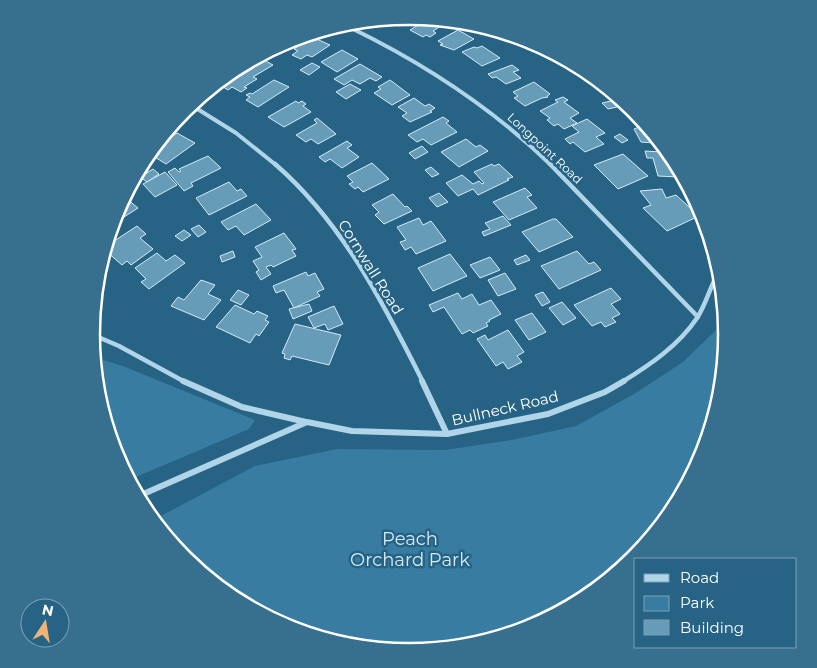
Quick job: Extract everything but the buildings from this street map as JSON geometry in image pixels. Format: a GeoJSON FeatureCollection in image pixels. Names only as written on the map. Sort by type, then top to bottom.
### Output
{"type":"FeatureCollection","features":[{"type":"Feature","properties":{"kind":"street","name":"Longpoint Road"},"geometry":{"type":"LineString","coordinates":[[355,30],[443,79],[519,135],[556,170],[698,318]]}},
{"type":"Feature","properties":{"kind":"street","name":"Cornwall Road"},"geometry":{"type":"LineString","coordinates":[[198,109],[226,124],[257,148],[294,181],[321,212],[347,246],[382,305],[426,386],[447,434]]}},
{"type":"Feature","properties":{"kind":"street","name":"Bullneck Road"},"geometry":{"type":"LineString","coordinates":[[100,338],[119,346],[189,384],[242,407],[352,431],[447,434],[548,414],[605,392],[639,372],[672,347],[698,318],[713,283]]}},
{"type":"Feature","properties":{"kind":"street"},"geometry":{"type":"LineString","coordinates":[[144,493],[307,422]]}},
{"type":"Feature","properties":{"kind":"green space","name":"Peach Orchard Park"},"geometry":{"type":"Polygon","coordinates":[[[718,326],[715,374],[712,394],[701,433],[686,471],[654,522],[627,552],[597,579],[563,602],[508,627],[469,637],[408,643],[348,637],[309,627],[254,602],[220,579],[176,538],[159,517],[255,466],[337,449],[445,450],[512,440],[576,426],[634,394],[683,362],[716,330],[718,326]]]}},
{"type":"Feature","properties":{"kind":"green space"},"geometry":{"type":"Polygon","coordinates":[[[103,360],[123,366],[255,420],[249,429],[134,477],[123,452],[110,414],[101,369],[103,360]]]}}]}
